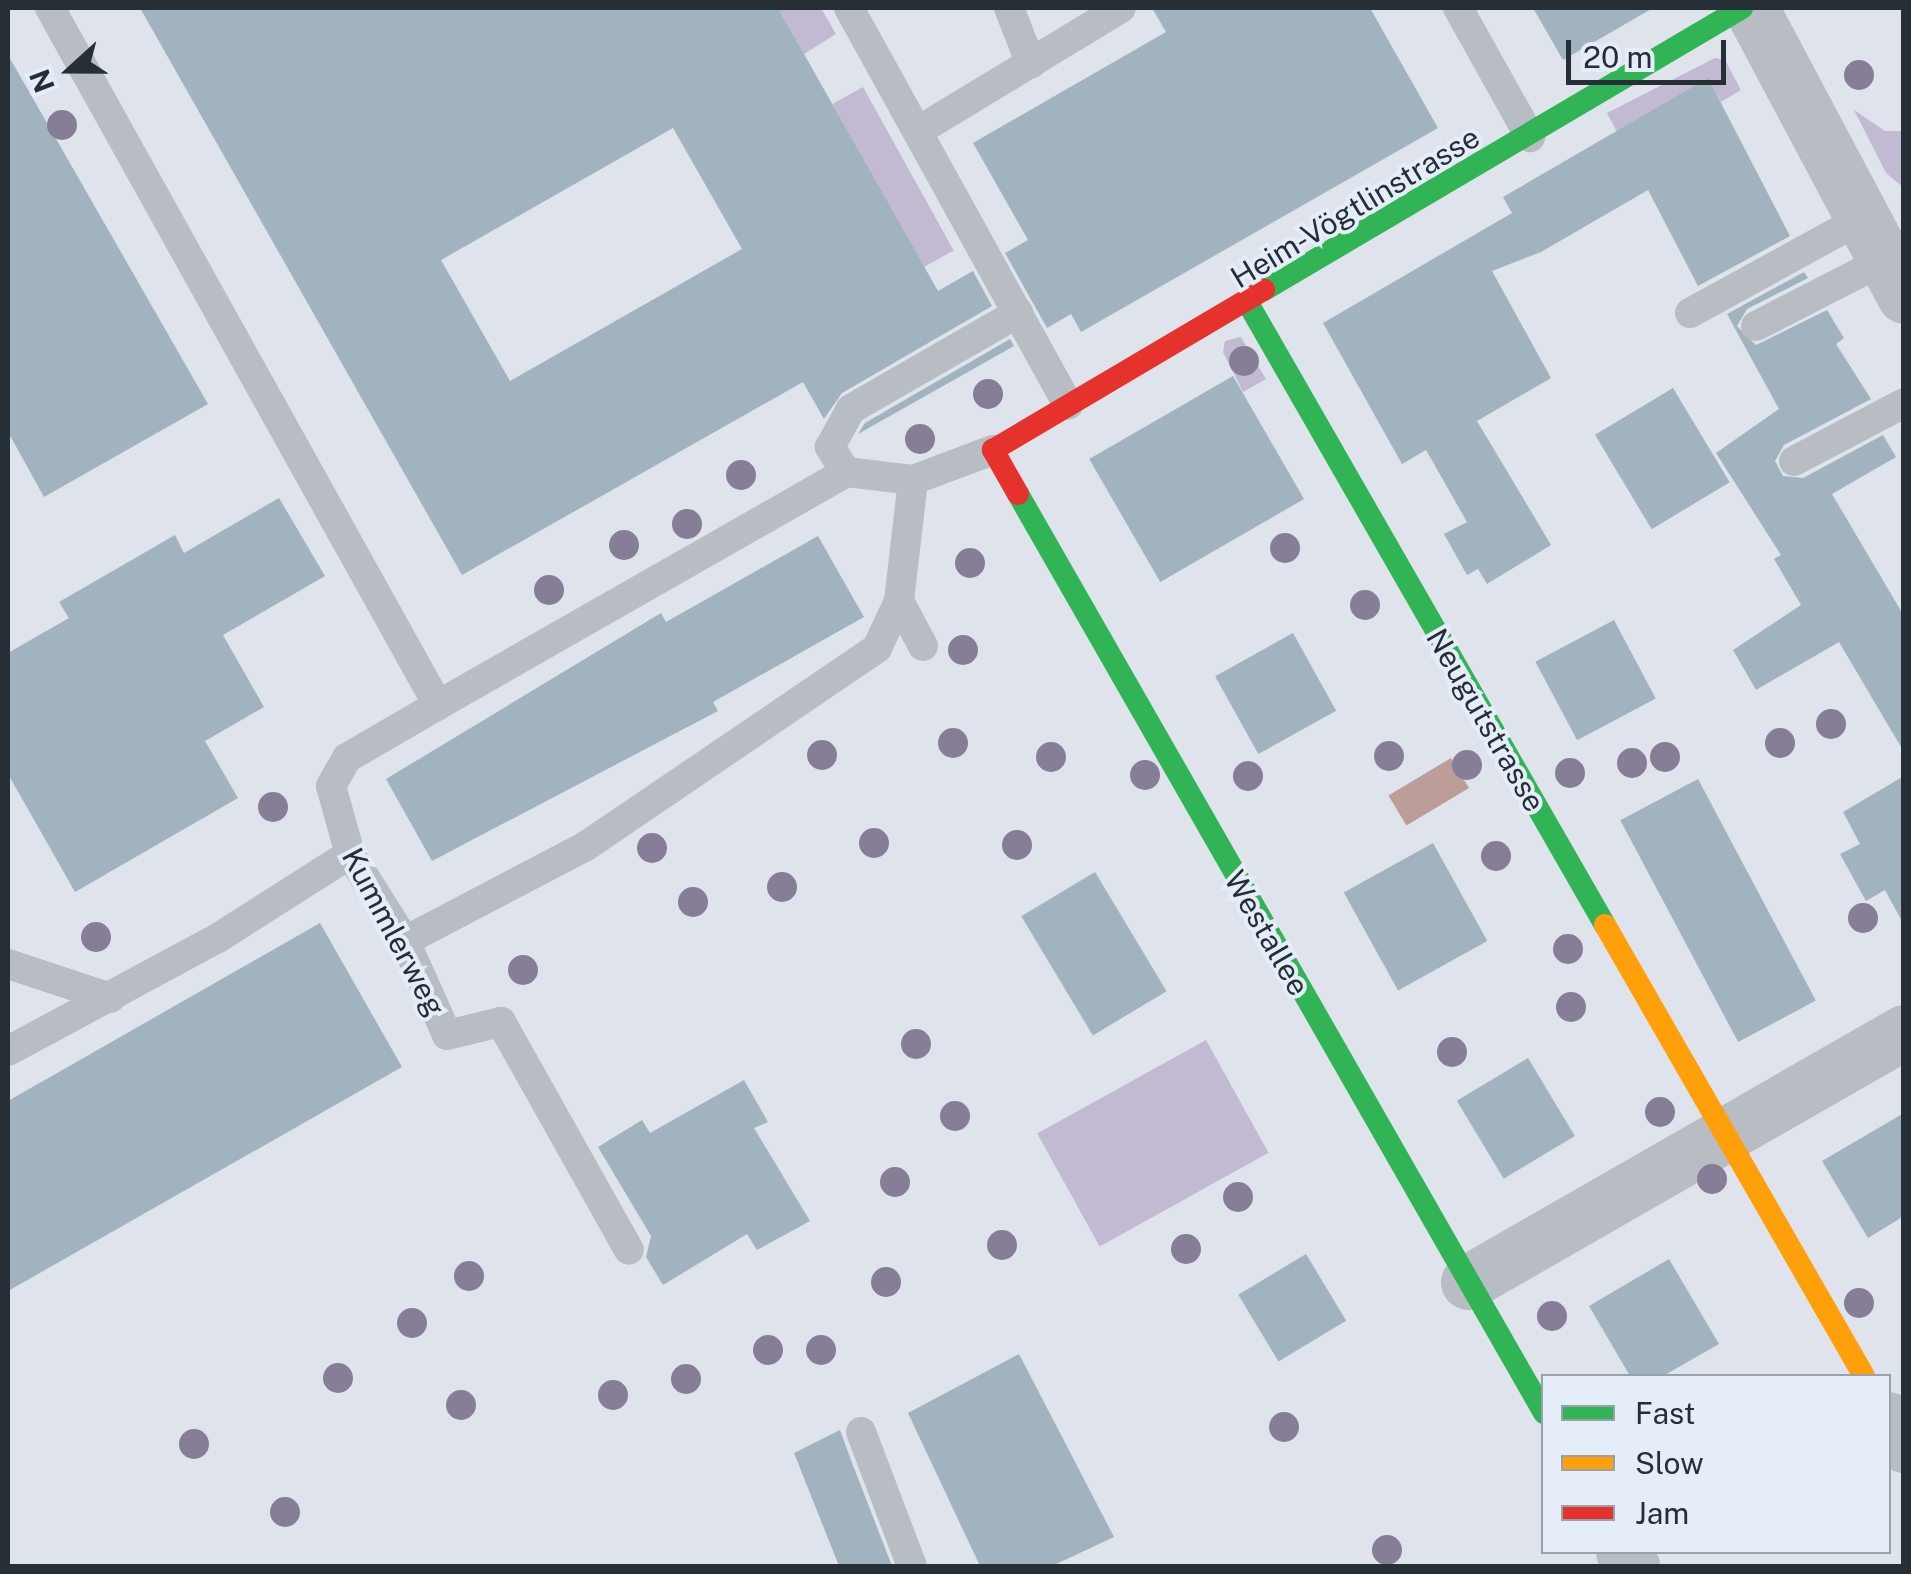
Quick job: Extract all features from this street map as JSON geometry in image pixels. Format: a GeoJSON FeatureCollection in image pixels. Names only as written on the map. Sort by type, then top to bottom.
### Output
{"type":"FeatureCollection","features":[{"type":"Feature","properties":{"kind":"street","name":"Heim-Vögtlinstrasse"},"geometry":{"type":"LineString","coordinates":[[993,450],[1249,304],[1742,8]]}},
{"type":"Feature","properties":{"kind":"street"},"geometry":{"type":"LineString","coordinates":[[1751,8],[1889,256]]}},
{"type":"Feature","properties":{"kind":"street","name":"Neugutstrasse"},"geometry":{"type":"LineString","coordinates":[[1249,304],[1863,1374]]}},
{"type":"Feature","properties":{"kind":"street","name":"Westallee"},"geometry":{"type":"LineString","coordinates":[[993,450],[1541,1408]]}},
{"type":"Feature","properties":{"kind":"street"},"geometry":{"type":"LineString","coordinates":[[1468,1282],[1904,1032]]}},
{"type":"Feature","properties":{"kind":"lane"},"geometry":{"type":"LineString","coordinates":[[50,8],[438,706]]}},
{"type":"Feature","properties":{"kind":"lane"},"geometry":{"type":"LineString","coordinates":[[849,8],[1068,405]]}},
{"type":"Feature","properties":{"kind":"lane"},"geometry":{"type":"LineString","coordinates":[[1009,8],[1030,64]]}},
{"type":"Feature","properties":{"kind":"lane"},"geometry":{"type":"LineString","coordinates":[[918,131],[1121,8]]}},
{"type":"Feature","properties":{"kind":"lane"},"geometry":{"type":"LineString","coordinates":[[1458,8],[1530,137]]}},
{"type":"Feature","properties":{"kind":"lane"},"geometry":{"type":"LineString","coordinates":[[1690,314],[1889,256]]}},
{"type":"Feature","properties":{"kind":"lane"},"geometry":{"type":"LineString","coordinates":[[1756,326],[1889,256]]}},
{"type":"Feature","properties":{"kind":"lane"},"geometry":{"type":"LineString","coordinates":[[993,450],[912,480],[846,472],[830,446],[851,409],[1018,313]]}},
{"type":"Feature","properties":{"kind":"lane"},"geometry":{"type":"LineString","coordinates":[[1794,460],[1904,403]]}},
{"type":"Feature","properties":{"kind":"lane","name":"Kummlerweg"},"geometry":{"type":"LineString","coordinates":[[629,1250],[500,1022],[447,1036],[405,940],[350,854],[331,786],[347,758],[846,472]]}},
{"type":"Feature","properties":{"kind":"lane"},"geometry":{"type":"LineString","coordinates":[[405,940],[586,846],[876,648],[899,602],[912,480]]}},
{"type":"Feature","properties":{"kind":"lane"},"geometry":{"type":"LineString","coordinates":[[899,602],[923,646]]}},
{"type":"Feature","properties":{"kind":"lane"},"geometry":{"type":"LineString","coordinates":[[8,1051],[111,998],[350,854]]}},
{"type":"Feature","properties":{"kind":"lane"},"geometry":{"type":"LineString","coordinates":[[8,964],[111,998]]}},
{"type":"Feature","properties":{"kind":"lane"},"geometry":{"type":"LineString","coordinates":[[861,1432],[912,1566]]}},
{"type":"Feature","properties":{"kind":"shaded area"},"geometry":{"type":"Polygon","coordinates":[[[778,8],[821,8],[836,34],[804,54],[778,8]]]}},
{"type":"Feature","properties":{"kind":"shaded area"},"geometry":{"type":"Polygon","coordinates":[[[1715,58],[1725,60],[1741,90],[1721,102],[1708,79],[1617,132],[1607,113],[1715,58]]]}},
{"type":"Feature","properties":{"kind":"shaded area"},"geometry":{"type":"Polygon","coordinates":[[[863,87],[954,251],[923,268],[832,104],[863,87]]]}},
{"type":"Feature","properties":{"kind":"shaded area"},"geometry":{"type":"Polygon","coordinates":[[[1854,110],[1885,131],[1903,131],[1903,187],[1886,173],[1854,110]]]}},
{"type":"Feature","properties":{"kind":"shaded area"},"geometry":{"type":"Polygon","coordinates":[[[1241,337],[1266,379],[1243,392],[1223,352],[1225,341],[1241,337]]]}},
{"type":"Feature","properties":{"kind":"shaded area"},"geometry":{"type":"Polygon","coordinates":[[[1451,758],[1469,788],[1406,826],[1388,796],[1451,758]]]}},
{"type":"Feature","properties":{"kind":"shaded area"},"geometry":{"type":"Polygon","coordinates":[[[1206,1040],[1269,1153],[1100,1246],[1037,1134],[1206,1040]]]}},
{"type":"Feature","properties":{"kind":"building"},"geometry":{"type":"Polygon","coordinates":[[[140,8],[778,8],[938,291],[973,271],[992,306],[842,393],[824,419],[803,382],[462,575],[140,8]],[[673,128],[441,260],[510,381],[742,249],[673,128]]]}},
{"type":"Feature","properties":{"kind":"building"},"geometry":{"type":"Polygon","coordinates":[[[1152,8],[1370,8],[1438,128],[1081,332],[1071,314],[1047,328],[1005,253],[1028,240],[973,143],[1166,32],[1152,8]]]}},
{"type":"Feature","properties":{"kind":"building"},"geometry":{"type":"Polygon","coordinates":[[[1533,8],[1653,8],[1563,60],[1533,8]]]}},
{"type":"Feature","properties":{"kind":"building"},"geometry":{"type":"Polygon","coordinates":[[[8,55],[208,404],[44,497],[8,432],[8,55]]]}},
{"type":"Feature","properties":{"kind":"building"},"geometry":{"type":"Polygon","coordinates":[[[1708,78],[1790,236],[1698,286],[1648,190],[1541,252],[1492,271],[1551,378],[1477,421],[1551,545],[1487,584],[1478,569],[1467,575],[1444,534],[1467,522],[1426,450],[1402,464],[1323,323],[1512,213],[1503,197],[1708,78]]]}},
{"type":"Feature","properties":{"kind":"building"},"geometry":{"type":"Polygon","coordinates":[[[1804,272],[1808,278],[1747,309],[1737,326],[1756,345],[1827,310],[1844,338],[1836,344],[1871,399],[1784,445],[1775,461],[1783,476],[1803,478],[1883,435],[1896,457],[1832,494],[1904,616],[1904,752],[1839,642],[1756,690],[1733,650],[1801,605],[1774,559],[1781,555],[1716,453],[1779,409],[1727,314],[1804,272]]]}},
{"type":"Feature","properties":{"kind":"building"},"geometry":{"type":"Polygon","coordinates":[[[1010,339],[1014,346],[858,434],[865,423],[1010,339]]]}},
{"type":"Feature","properties":{"kind":"building"},"geometry":{"type":"Polygon","coordinates":[[[1233,376],[1304,499],[1160,582],[1089,459],[1233,376]]]}},
{"type":"Feature","properties":{"kind":"building"},"geometry":{"type":"Polygon","coordinates":[[[1673,388],[1730,482],[1652,529],[1595,435],[1673,388]]]}},
{"type":"Feature","properties":{"kind":"building"},"geometry":{"type":"Polygon","coordinates":[[[279,498],[325,576],[223,635],[264,707],[205,741],[238,798],[75,892],[8,774],[8,653],[69,618],[59,602],[175,535],[184,553],[279,498]]]}},
{"type":"Feature","properties":{"kind":"building"},"geometry":{"type":"Polygon","coordinates":[[[818,536],[864,617],[713,702],[718,711],[432,861],[386,779],[661,613],[666,622],[818,536]]]}},
{"type":"Feature","properties":{"kind":"building"},"geometry":{"type":"Polygon","coordinates":[[[1614,620],[1656,699],[1577,740],[1535,662],[1614,620]]]}},
{"type":"Feature","properties":{"kind":"building"},"geometry":{"type":"Polygon","coordinates":[[[1293,633],[1336,711],[1258,754],[1215,676],[1293,633]]]}},
{"type":"Feature","properties":{"kind":"building"},"geometry":{"type":"Polygon","coordinates":[[[1904,776],[1904,925],[1885,890],[1866,901],[1840,854],[1860,844],[1843,812],[1904,776]]]}},
{"type":"Feature","properties":{"kind":"building"},"geometry":{"type":"Polygon","coordinates":[[[1698,779],[1816,1001],[1738,1042],[1620,820],[1698,779]]]}},
{"type":"Feature","properties":{"kind":"building"},"geometry":{"type":"Polygon","coordinates":[[[1433,843],[1487,941],[1398,990],[1344,892],[1433,843]]]}},
{"type":"Feature","properties":{"kind":"building"},"geometry":{"type":"Polygon","coordinates":[[[1095,872],[1167,991],[1093,1035],[1021,916],[1095,872]]]}},
{"type":"Feature","properties":{"kind":"building"},"geometry":{"type":"Polygon","coordinates":[[[320,923],[402,1067],[8,1291],[8,1101],[320,923]]]}},
{"type":"Feature","properties":{"kind":"building"},"geometry":{"type":"Polygon","coordinates":[[[1528,1058],[1575,1136],[1504,1179],[1457,1101],[1528,1058]]]}},
{"type":"Feature","properties":{"kind":"building"},"geometry":{"type":"Polygon","coordinates":[[[744,1080],[768,1122],[754,1128],[810,1221],[757,1250],[747,1234],[663,1285],[646,1257],[651,1236],[598,1147],[642,1120],[650,1133],[744,1080]]]}},
{"type":"Feature","properties":{"kind":"building"},"geometry":{"type":"Polygon","coordinates":[[[1904,1113],[1904,1216],[1868,1238],[1822,1161],[1904,1113]]]}},
{"type":"Feature","properties":{"kind":"building"},"geometry":{"type":"Polygon","coordinates":[[[1306,1254],[1346,1321],[1278,1362],[1238,1295],[1306,1254]]]}},
{"type":"Feature","properties":{"kind":"building"},"geometry":{"type":"Polygon","coordinates":[[[1669,1259],[1719,1344],[1666,1374],[1629,1374],[1589,1306],[1669,1259]]]}},
{"type":"Feature","properties":{"kind":"building"},"geometry":{"type":"Polygon","coordinates":[[[1019,1354],[1114,1537],[1052,1566],[980,1566],[908,1413],[1019,1354]]]}},
{"type":"Feature","properties":{"kind":"building"},"geometry":{"type":"Polygon","coordinates":[[[840,1430],[892,1566],[839,1566],[794,1453],[840,1430]]]}},
{"type":"Feature","properties":{"kind":"traffic: fast"},"geometry":{"type":"LineString","coordinates":[[1264,290],[1742,8]]}},
{"type":"Feature","properties":{"kind":"traffic: fast"},"geometry":{"type":"LineString","coordinates":[[1249,305],[1605,925]]}},
{"type":"Feature","properties":{"kind":"traffic: fast"},"geometry":{"type":"LineString","coordinates":[[1018,494],[1541,1408]]}},
{"type":"Feature","properties":{"kind":"traffic: slow"},"geometry":{"type":"LineString","coordinates":[[1605,925],[1863,1374]]}},
{"type":"Feature","properties":{"kind":"traffic: jam"},"geometry":{"type":"LineString","coordinates":[[1018,494],[993,450],[1264,290]]}}]}
